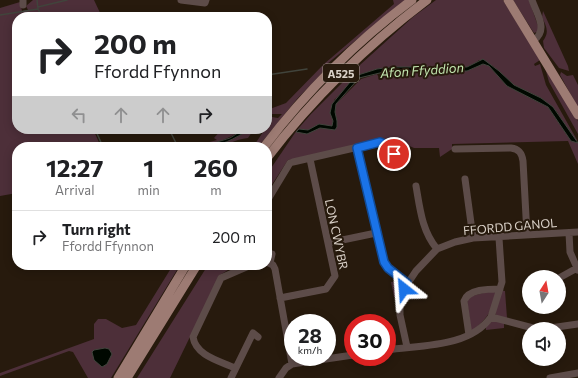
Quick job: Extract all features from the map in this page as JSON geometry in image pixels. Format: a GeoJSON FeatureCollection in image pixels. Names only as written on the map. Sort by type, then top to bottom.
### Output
{"type":"FeatureCollection","features":[{"type":"Feature","properties":{"kind":"main road","name":"A525"},"geometry":{"type":"LineString","coordinates":[[268,142],[306,97],[352,51],[393,14],[412,0]]}},
{"type":"Feature","properties":{"kind":"main road","name":"A525"},"geometry":{"type":"LineString","coordinates":[[272,152],[304,112],[343,71],[385,33],[427,0]]}},
{"type":"Feature","properties":{"kind":"main road"},"geometry":{"type":"LineString","coordinates":[[508,0],[578,116]]}},
{"type":"Feature","properties":{"kind":"main road"},"geometry":{"type":"LineString","coordinates":[[118,378],[183,270]]}},
{"type":"Feature","properties":{"kind":"main road"},"geometry":{"type":"LineString","coordinates":[[127,378],[193,270]]}},
{"type":"Feature","properties":{"kind":"street"},"geometry":{"type":"LineString","coordinates":[[181,0],[197,3],[204,2],[206,0]]}},
{"type":"Feature","properties":{"kind":"street"},"geometry":{"type":"LineString","coordinates":[[532,0],[542,28],[539,37],[534,41]]}},
{"type":"Feature","properties":{"kind":"street"},"geometry":{"type":"LineString","coordinates":[[272,193],[290,164],[380,142],[384,143],[394,151]]}},
{"type":"Feature","properties":{"kind":"street"},"geometry":{"type":"LineString","coordinates":[[357,148],[376,234],[384,262],[388,268],[407,283]]}},
{"type":"Feature","properties":{"kind":"street"},"geometry":{"type":"LineString","coordinates":[[460,151],[511,148],[518,149],[523,161],[527,235]]}},
{"type":"Feature","properties":{"kind":"street","name":"LON CWYBR"},"geometry":{"type":"LineString","coordinates":[[280,298],[312,293],[326,289],[330,286],[335,276],[310,159]]}},
{"type":"Feature","properties":{"kind":"street"},"geometry":{"type":"LineString","coordinates":[[465,179],[470,191],[474,238]]}},
{"type":"Feature","properties":{"kind":"street"},"geometry":{"type":"LineString","coordinates":[[416,186],[423,225],[428,239],[437,250]]}},
{"type":"Feature","properties":{"kind":"street"},"geometry":{"type":"LineString","coordinates":[[418,198],[419,192],[423,191]]}},
{"type":"Feature","properties":{"kind":"street","name":"FFORDD GANOL"},"geometry":{"type":"LineString","coordinates":[[407,347],[398,306],[407,283],[416,271],[437,250],[455,242],[474,238],[499,238],[578,232]]}},
{"type":"Feature","properties":{"kind":"street"},"geometry":{"type":"LineString","coordinates":[[566,275],[578,269],[570,252],[569,233]]}},
{"type":"Feature","properties":{"kind":"street"},"geometry":{"type":"LineString","coordinates":[[328,243],[376,234]]}},
{"type":"Feature","properties":{"kind":"street"},"geometry":{"type":"LineString","coordinates":[[396,349],[455,340],[469,335],[481,328],[491,317],[500,289],[502,275],[499,238]]}},
{"type":"Feature","properties":{"kind":"street"},"geometry":{"type":"LineString","coordinates":[[272,266],[275,269],[284,320]]}},
{"type":"Feature","properties":{"kind":"street"},"geometry":{"type":"LineString","coordinates":[[236,368],[200,352],[194,346],[193,338],[221,278],[237,270]]}},
{"type":"Feature","properties":{"kind":"street"},"geometry":{"type":"LineString","coordinates":[[469,335],[464,301],[465,298],[471,293],[500,289]]}},
{"type":"Feature","properties":{"kind":"street"},"geometry":{"type":"LineString","coordinates":[[491,317],[533,328],[544,329],[578,324]]}},
{"type":"Feature","properties":{"kind":"street"},"geometry":{"type":"LineString","coordinates":[[231,378],[258,327]]}},
{"type":"Feature","properties":{"kind":"street"},"geometry":{"type":"LineString","coordinates":[[279,378],[289,366]]}},
{"type":"Feature","properties":{"kind":"street"},"geometry":{"type":"LineString","coordinates":[[550,378],[578,373]]}},
{"type":"Feature","properties":{"kind":"shaded area"},"geometry":{"type":"Polygon","coordinates":[[[33,0],[94,0],[100,12],[12,12],[12,134],[95,134],[99,142],[12,142],[12,194],[0,196],[0,8],[20,2],[22,11],[28,10],[26,6],[33,0]]]}},
{"type":"Feature","properties":{"kind":"shaded area"},"geometry":{"type":"Polygon","coordinates":[[[393,0],[405,0],[327,64],[326,69],[297,99],[272,130],[272,117],[278,118],[282,114],[272,114],[272,108],[286,103],[324,64],[394,4],[393,0]]]}},
{"type":"Feature","properties":{"kind":"shaded area"},"geometry":{"type":"Polygon","coordinates":[[[436,0],[503,0],[540,60],[534,64],[535,66],[540,64],[546,85],[577,140],[574,140],[557,112],[541,98],[514,85],[493,66],[479,60],[467,67],[391,67],[377,69],[355,76],[343,92],[334,100],[336,104],[361,79],[377,74],[379,78],[382,78],[382,72],[430,70],[467,71],[483,64],[489,66],[507,86],[548,107],[571,141],[578,143],[578,164],[568,141],[452,144],[452,149],[440,157],[439,148],[414,148],[405,144],[396,147],[385,141],[288,160],[272,184],[272,167],[297,130],[361,64],[413,17],[436,0]]]}},
{"type":"Feature","properties":{"kind":"shaded area"},"geometry":{"type":"Polygon","coordinates":[[[513,0],[529,0],[539,29],[537,32],[534,33],[513,0]]]}},
{"type":"Feature","properties":{"kind":"shaded area"},"geometry":{"type":"Polygon","coordinates":[[[543,11],[569,71],[559,68],[544,48],[543,41],[547,32],[542,17],[543,11]]]}},
{"type":"Feature","properties":{"kind":"shaded area"},"geometry":{"type":"Polygon","coordinates":[[[544,64],[578,121],[578,134],[549,82],[544,64]]]}},
{"type":"Feature","properties":{"kind":"shaded area"},"geometry":{"type":"Polygon","coordinates":[[[561,72],[567,76],[573,75],[578,85],[578,108],[560,75],[561,72]]]}},
{"type":"Feature","properties":{"kind":"shaded area"},"geometry":{"type":"Polygon","coordinates":[[[218,134],[235,134],[219,142],[210,142],[217,140],[214,138],[218,134]]]}},
{"type":"Feature","properties":{"kind":"shaded area"},"geometry":{"type":"Polygon","coordinates":[[[242,134],[251,134],[248,138],[233,142],[225,142],[242,134]]]}},
{"type":"Feature","properties":{"kind":"shaded area"},"geometry":{"type":"Polygon","coordinates":[[[262,134],[269,134],[262,142],[256,142],[262,134]]]}},
{"type":"Feature","properties":{"kind":"shaded area"},"geometry":{"type":"Polygon","coordinates":[[[170,270],[177,270],[111,378],[88,378],[73,352],[69,351],[0,376],[0,373],[94,339],[94,324],[98,319],[106,319],[122,328],[136,325],[170,270]]]}},
{"type":"Feature","properties":{"kind":"shaded area"},"geometry":{"type":"Polygon","coordinates":[[[205,270],[228,270],[220,275],[170,378],[137,378],[205,270]]]}},
{"type":"Feature","properties":{"kind":"shaded area"},"geometry":{"type":"Polygon","coordinates":[[[399,281],[400,286],[398,297],[394,297],[391,282],[399,281]]]}},
{"type":"Feature","properties":{"kind":"shaded area"},"geometry":{"type":"Polygon","coordinates":[[[491,291],[496,293],[493,305],[486,318],[473,330],[471,329],[467,300],[472,296],[491,291]]]}},
{"type":"Feature","properties":{"kind":"shaded area"},"geometry":{"type":"Polygon","coordinates":[[[502,291],[505,291],[507,318],[497,316],[495,313],[502,291]]]}},
{"type":"Feature","properties":{"kind":"shaded area"},"geometry":{"type":"Polygon","coordinates":[[[494,320],[504,322],[504,328],[486,330],[486,326],[494,320]]]}},
{"type":"Feature","properties":{"kind":"water","name":"Afon Ffyddion"},"geometry":{"type":"Polygon","coordinates":[[[483,59],[514,85],[541,98],[553,107],[578,143],[571,141],[548,107],[507,86],[489,66],[483,64],[467,71],[388,71],[359,78],[336,104],[335,112],[337,127],[335,130],[320,128],[307,134],[296,132],[299,129],[308,130],[319,124],[332,126],[333,121],[330,113],[332,104],[355,76],[377,69],[391,67],[467,67],[483,59]]]}},
{"type":"Feature","properties":{"kind":"water"},"geometry":{"type":"Polygon","coordinates":[[[236,134],[241,134],[227,142],[217,142],[230,138],[236,134]]]}},
{"type":"Feature","properties":{"kind":"water"},"geometry":{"type":"Polygon","coordinates":[[[105,348],[109,349],[112,354],[107,364],[102,367],[94,360],[92,352],[94,350],[105,348]]]}},
{"type":"Feature","properties":{"kind":"waterway"},"geometry":{"type":"LineString","coordinates":[[37,0],[40,12]]}},
{"type":"Feature","properties":{"kind":"waterway"},"geometry":{"type":"LineString","coordinates":[[38,7],[67,0]]}},
{"type":"Feature","properties":{"kind":"waterway"},"geometry":{"type":"LineString","coordinates":[[19,12],[38,9]]}},
{"type":"Feature","properties":{"kind":"waterway"},"geometry":{"type":"LineString","coordinates":[[0,15],[12,13]]}},
{"type":"Feature","properties":{"kind":"waterway"},"geometry":{"type":"LineString","coordinates":[[272,74],[307,69]]}},
{"type":"Feature","properties":{"kind":"waterway"},"geometry":{"type":"LineString","coordinates":[[97,134],[101,142]]}},
{"type":"Feature","properties":{"kind":"waterway"},"geometry":{"type":"LineString","coordinates":[[172,134],[176,142]]}},
{"type":"Feature","properties":{"kind":"route"},"geometry":{"type":"LineString","coordinates":[[394,154],[389,146],[380,142],[357,148],[376,234],[384,262],[388,268],[407,283],[404,289]]}}]}
